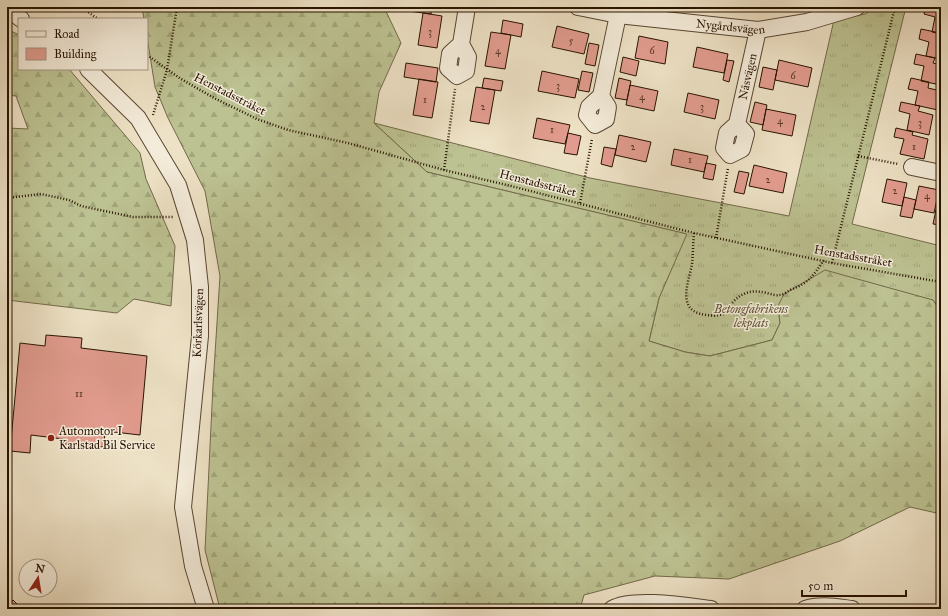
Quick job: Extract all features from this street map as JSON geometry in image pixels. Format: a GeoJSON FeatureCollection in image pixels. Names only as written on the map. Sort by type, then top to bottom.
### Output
{"type":"FeatureCollection","features":[{"type":"Feature","properties":{"kind":"street"},"geometry":{"type":"LineString","coordinates":[[457,76],[448,68],[450,54],[461,44],[467,7]]}},
{"type":"Feature","properties":{"kind":"street","name":"Nygårdsvägen"},"geometry":{"type":"LineString","coordinates":[[578,7],[618,15],[758,30],[807,22],[857,7]]}},
{"type":"Feature","properties":{"kind":"street"},"geometry":{"type":"LineString","coordinates":[[7,8],[20,18]]}},
{"type":"Feature","properties":{"kind":"street"},"geometry":{"type":"LineString","coordinates":[[595,125],[587,115],[589,107],[601,96],[618,15]]}},
{"type":"Feature","properties":{"kind":"street","name":"Nåsvägen"},"geometry":{"type":"LineString","coordinates":[[730,155],[742,149],[746,134],[737,124],[758,30]]}},
{"type":"Feature","properties":{"kind":"street","name":"Körkarlsvägen"},"geometry":{"type":"LineString","coordinates":[[89,70],[138,118],[147,132],[178,185],[195,240],[199,279],[200,336],[183,507],[193,566],[206,609]]}},
{"type":"Feature","properties":{"kind":"street"},"geometry":{"type":"LineString","coordinates":[[912,167],[941,170]]}},
{"type":"Feature","properties":{"kind":"street"},"geometry":{"type":"LineString","coordinates":[[612,609],[616,606],[645,603],[711,609]]}},
{"type":"Feature","properties":{"kind":"street"},"geometry":{"type":"LineString","coordinates":[[805,609],[813,606],[824,606],[852,609]]}},
{"type":"Feature","properties":{"kind":"path"},"geometry":{"type":"LineString","coordinates":[[81,7],[97,18]]}},
{"type":"Feature","properties":{"kind":"path"},"geometry":{"type":"LineString","coordinates":[[147,132],[167,70],[177,7]]}},
{"type":"Feature","properties":{"kind":"path"},"geometry":{"type":"LineString","coordinates":[[244,7],[255,7]]}},
{"type":"Feature","properties":{"kind":"path"},"geometry":{"type":"LineString","coordinates":[[290,7],[302,7]]}},
{"type":"Feature","properties":{"kind":"path"},"geometry":{"type":"LineString","coordinates":[[832,263],[895,7]]}},
{"type":"Feature","properties":{"kind":"path","name":"Henstadsstråket"},"geometry":{"type":"LineString","coordinates":[[148,56],[167,70],[216,99],[258,119],[288,130],[694,233],[824,260],[832,263],[941,282]]}},
{"type":"Feature","properties":{"kind":"path"},"geometry":{"type":"LineString","coordinates":[[444,170],[457,76]]}},
{"type":"Feature","properties":{"kind":"path"},"geometry":{"type":"LineString","coordinates":[[580,203],[595,125]]}},
{"type":"Feature","properties":{"kind":"path"},"geometry":{"type":"LineString","coordinates":[[716,238],[730,155]]}},
{"type":"Feature","properties":{"kind":"path"},"geometry":{"type":"LineString","coordinates":[[858,156],[912,167]]}},
{"type":"Feature","properties":{"kind":"path"},"geometry":{"type":"LineString","coordinates":[[7,198],[41,194],[69,200],[81,206],[133,216],[188,218]]}},
{"type":"Feature","properties":{"kind":"path"},"geometry":{"type":"LineString","coordinates":[[694,233],[692,263],[687,292],[688,304],[693,310],[706,314],[724,314],[731,303],[741,295],[760,291],[779,295],[799,286],[811,279],[824,260]]}},
{"type":"Feature","properties":{"kind":"green space"},"geometry":{"type":"Polygon","coordinates":[[[142,7],[384,7],[401,43],[379,92],[374,123],[427,172],[687,234],[659,298],[649,341],[685,352],[710,356],[772,340],[780,323],[778,306],[784,294],[825,270],[933,300],[941,312],[941,514],[910,507],[840,541],[729,579],[655,576],[584,595],[580,609],[220,609],[205,550],[220,276],[205,191],[168,118],[155,87],[148,43],[148,18],[144,18],[142,7]]]}},
{"type":"Feature","properties":{"kind":"green space","name":"Betongfabrikens lekplats"},"geometry":{"type":"Polygon","coordinates":[[[875,7],[906,7],[852,224],[941,246],[941,312],[933,300],[778,306],[780,323],[772,340],[710,356],[685,352],[649,341],[659,298],[686,234],[427,172],[374,123],[590,178],[789,216],[834,20],[865,14],[875,7]]]}},
{"type":"Feature","properties":{"kind":"green space"},"geometry":{"type":"Polygon","coordinates":[[[7,29],[18,34],[18,70],[70,70],[140,153],[146,179],[175,246],[171,306],[134,299],[117,313],[7,300],[7,128],[28,129],[16,96],[7,95],[7,29]]]}},
{"type":"Feature","properties":{"kind":"building"},"geometry":{"type":"Polygon","coordinates":[[[409,7],[432,7],[431,14],[408,11],[409,7]]]}},
{"type":"Feature","properties":{"kind":"building"},"geometry":{"type":"Polygon","coordinates":[[[926,7],[941,7],[941,34],[932,32],[935,17],[924,14],[926,7]]]}},
{"type":"Feature","properties":{"kind":"building"},"geometry":{"type":"Polygon","coordinates":[[[423,13],[442,16],[437,48],[418,45],[423,13]]]}},
{"type":"Feature","properties":{"kind":"building"},"geometry":{"type":"Polygon","coordinates":[[[503,20],[523,24],[521,37],[501,33],[503,20]]]}},
{"type":"Feature","properties":{"kind":"building"},"geometry":{"type":"Polygon","coordinates":[[[557,26],[589,34],[584,54],[552,47],[557,26]]]}},
{"type":"Feature","properties":{"kind":"building"},"geometry":{"type":"Polygon","coordinates":[[[921,29],[940,33],[939,39],[941,40],[941,59],[926,56],[929,42],[919,39],[921,29]]]}},
{"type":"Feature","properties":{"kind":"building"},"geometry":{"type":"Polygon","coordinates":[[[491,32],[511,35],[505,69],[485,66],[491,32]]]}},
{"type":"Feature","properties":{"kind":"building"},"geometry":{"type":"Polygon","coordinates":[[[639,36],[668,42],[665,64],[635,58],[639,36]]]}},
{"type":"Feature","properties":{"kind":"building"},"geometry":{"type":"Polygon","coordinates":[[[589,43],[599,45],[595,66],[585,64],[589,43]]]}},
{"type":"Feature","properties":{"kind":"building"},"geometry":{"type":"Polygon","coordinates":[[[697,47],[728,54],[724,73],[693,67],[697,47]]]}},
{"type":"Feature","properties":{"kind":"building"},"geometry":{"type":"Polygon","coordinates":[[[916,54],[935,58],[933,63],[941,65],[941,85],[921,81],[924,66],[914,64],[916,54]]]}},
{"type":"Feature","properties":{"kind":"building"},"geometry":{"type":"Polygon","coordinates":[[[623,57],[639,61],[636,76],[620,72],[623,57]]]}},
{"type":"Feature","properties":{"kind":"building"},"geometry":{"type":"Polygon","coordinates":[[[727,60],[734,61],[729,82],[723,80],[727,60]]]}},
{"type":"Feature","properties":{"kind":"building"},"geometry":{"type":"Polygon","coordinates":[[[779,60],[812,68],[808,87],[775,80],[779,60]]]}},
{"type":"Feature","properties":{"kind":"building"},"geometry":{"type":"Polygon","coordinates":[[[406,63],[438,68],[436,82],[404,77],[406,63]]]}},
{"type":"Feature","properties":{"kind":"building"},"geometry":{"type":"Polygon","coordinates":[[[763,67],[777,70],[773,90],[759,87],[763,67]]]}},
{"type":"Feature","properties":{"kind":"building"},"geometry":{"type":"Polygon","coordinates":[[[542,71],[579,79],[575,98],[538,91],[542,71]]]}},
{"type":"Feature","properties":{"kind":"building"},"geometry":{"type":"Polygon","coordinates":[[[582,71],[593,73],[589,92],[578,90],[582,71]]]}},
{"type":"Feature","properties":{"kind":"building"},"geometry":{"type":"Polygon","coordinates":[[[484,78],[503,81],[501,91],[482,88],[484,78]]]}},
{"type":"Feature","properties":{"kind":"building"},"geometry":{"type":"Polygon","coordinates":[[[619,78],[631,81],[627,100],[615,98],[619,78]]]}},
{"type":"Feature","properties":{"kind":"building"},"geometry":{"type":"Polygon","coordinates":[[[911,78],[929,82],[928,88],[941,91],[938,110],[915,105],[918,91],[908,89],[911,78]]]}},
{"type":"Feature","properties":{"kind":"building"},"geometry":{"type":"Polygon","coordinates":[[[419,79],[438,82],[432,118],[413,115],[419,79]]]}},
{"type":"Feature","properties":{"kind":"building"},"geometry":{"type":"Polygon","coordinates":[[[630,85],[658,91],[654,111],[626,105],[630,85]]]}},
{"type":"Feature","properties":{"kind":"building"},"geometry":{"type":"Polygon","coordinates":[[[476,87],[495,90],[489,124],[470,121],[476,87]]]}},
{"type":"Feature","properties":{"kind":"building"},"geometry":{"type":"Polygon","coordinates":[[[688,93],[719,100],[715,119],[684,112],[688,93]]]}},
{"type":"Feature","properties":{"kind":"building"},"geometry":{"type":"Polygon","coordinates":[[[755,102],[767,105],[763,125],[750,122],[755,102]]]}},
{"type":"Feature","properties":{"kind":"building"},"geometry":{"type":"Polygon","coordinates":[[[901,102],[920,106],[918,111],[933,115],[929,135],[907,130],[910,114],[899,111],[901,102]]]}},
{"type":"Feature","properties":{"kind":"building"},"geometry":{"type":"Polygon","coordinates":[[[766,109],[796,115],[792,136],[762,130],[766,109]]]}},
{"type":"Feature","properties":{"kind":"building"},"geometry":{"type":"Polygon","coordinates":[[[537,118],[570,125],[565,144],[533,138],[537,118]]]}},
{"type":"Feature","properties":{"kind":"building"},"geometry":{"type":"Polygon","coordinates":[[[896,128],[913,132],[912,135],[928,139],[924,159],[900,154],[904,139],[894,137],[896,128]]]}},
{"type":"Feature","properties":{"kind":"building"},"geometry":{"type":"Polygon","coordinates":[[[568,133],[581,136],[577,155],[564,153],[568,133]]]}},
{"type":"Feature","properties":{"kind":"building"},"geometry":{"type":"Polygon","coordinates":[[[619,135],[651,142],[646,162],[615,155],[619,135]]]}},
{"type":"Feature","properties":{"kind":"building"},"geometry":{"type":"Polygon","coordinates":[[[604,147],[616,149],[612,167],[601,164],[604,147]]]}},
{"type":"Feature","properties":{"kind":"building"},"geometry":{"type":"Polygon","coordinates":[[[674,149],[708,156],[704,172],[671,165],[674,149]]]}},
{"type":"Feature","properties":{"kind":"building"},"geometry":{"type":"Polygon","coordinates":[[[706,163],[716,165],[713,180],[703,178],[706,163]]]}},
{"type":"Feature","properties":{"kind":"building"},"geometry":{"type":"Polygon","coordinates":[[[754,165],[787,173],[783,193],[749,186],[754,165]]]}},
{"type":"Feature","properties":{"kind":"building"},"geometry":{"type":"Polygon","coordinates":[[[739,171],[749,173],[744,194],[734,192],[739,171]]]}},
{"type":"Feature","properties":{"kind":"building"},"geometry":{"type":"Polygon","coordinates":[[[887,179],[907,183],[902,206],[882,202],[887,179]]]}},
{"type":"Feature","properties":{"kind":"building"},"geometry":{"type":"Polygon","coordinates":[[[919,186],[939,190],[934,213],[914,209],[919,186]]]}},
{"type":"Feature","properties":{"kind":"building"},"geometry":{"type":"Polygon","coordinates":[[[904,197],[916,200],[912,218],[900,216],[904,197]]]}},
{"type":"Feature","properties":{"kind":"building"},"geometry":{"type":"Polygon","coordinates":[[[941,200],[941,225],[933,224],[937,205],[940,205],[941,200]]]}},
{"type":"Feature","properties":{"kind":"building"},"geometry":{"type":"Polygon","coordinates":[[[46,335],[82,338],[81,348],[147,356],[140,435],[105,431],[104,447],[63,444],[63,439],[31,435],[30,453],[10,451],[20,343],[45,346],[46,335]]]}},
{"type":"Feature","properties":{"kind":"building"},"geometry":{"type":"Polygon","coordinates":[[[13,600],[22,609],[7,609],[13,600]]]}},
{"type":"Feature","properties":{"kind":"place","name":"Automotor I Karlstad Bil Service"},"geometry":{"type":"Point","coordinates":[51,438]}}]}
